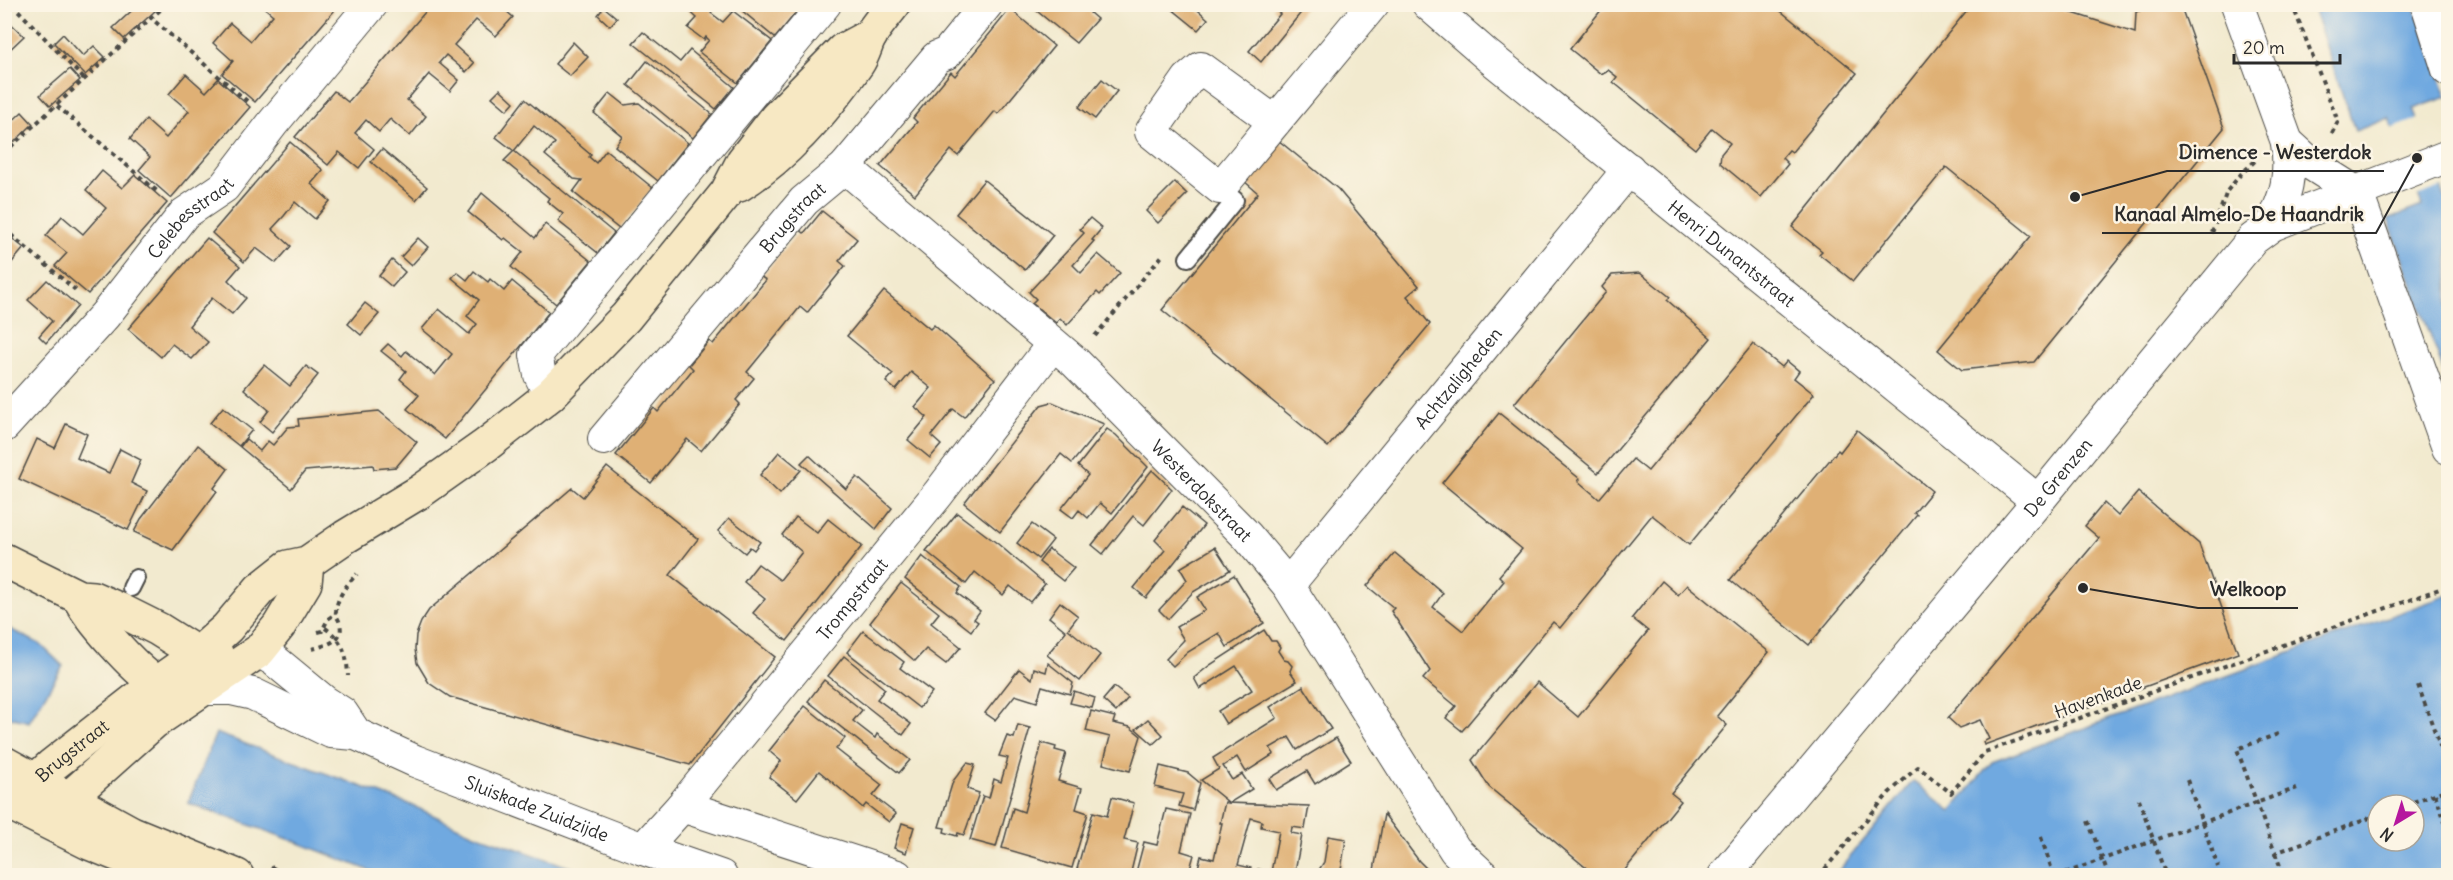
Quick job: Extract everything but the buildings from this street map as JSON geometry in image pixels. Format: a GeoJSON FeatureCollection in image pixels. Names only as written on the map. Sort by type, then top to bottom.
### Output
{"type":"FeatureCollection","features":[{"type":"Feature","properties":{"kind":"main road","name":"Brugstraat"},"geometry":{"type":"LineString","coordinates":[[6,804],[157,683],[198,654],[227,628],[260,589],[288,567],[307,564],[345,537],[431,484],[486,445],[549,395],[626,317],[727,192],[760,172],[824,107],[859,61],[879,15]]}},
{"type":"Feature","properties":{"kind":"main road"},"geometry":{"type":"LineString","coordinates":[[4,560],[79,597],[85,611],[123,601]]}},
{"type":"Feature","properties":{"kind":"main road","name":"Brugstraat"},"geometry":{"type":"LineString","coordinates":[[6,804],[69,798],[154,722],[259,651],[279,626],[305,583],[307,564]]}},
{"type":"Feature","properties":{"kind":"main road"},"geometry":{"type":"LineString","coordinates":[[123,601],[158,629],[198,654],[259,651]]}},
{"type":"Feature","properties":{"kind":"main road"},"geometry":{"type":"LineString","coordinates":[[123,601],[114,645],[157,683]]}},
{"type":"Feature","properties":{"kind":"main road"},"geometry":{"type":"LineString","coordinates":[[198,654],[204,689]]}},
{"type":"Feature","properties":{"kind":"main road","name":"Sluiskade Zuidzijde"},"geometry":{"type":"LineString","coordinates":[[157,683],[204,689]]}},
{"type":"Feature","properties":{"kind":"main road"},"geometry":{"type":"LineString","coordinates":[[4,764],[132,832],[237,876]]}},
{"type":"Feature","properties":{"kind":"main road"},"geometry":{"type":"LineString","coordinates":[[6,804],[89,843],[171,876]]}},
{"type":"Feature","properties":{"kind":"street"},"geometry":{"type":"LineString","coordinates":[[549,395],[540,375],[536,355],[825,4]]}},
{"type":"Feature","properties":{"kind":"street","name":"Brugstraat"},"geometry":{"type":"LineString","coordinates":[[604,439],[804,201],[845,167],[937,57],[947,53],[987,4]]}},
{"type":"Feature","properties":{"kind":"street"},"geometry":{"type":"LineString","coordinates":[[1275,122],[1201,68],[1188,79],[1151,132],[1220,188],[1275,122],[1373,4]]}},
{"type":"Feature","properties":{"kind":"street","name":"Henri Dunantstraat"},"geometry":{"type":"LineString","coordinates":[[1428,4],[1488,56],[2038,501]]}},
{"type":"Feature","properties":{"kind":"street"},"geometry":{"type":"LineString","coordinates":[[2237,4],[2287,142],[2290,165],[2286,193],[2271,225]]}},
{"type":"Feature","properties":{"kind":"street"},"geometry":{"type":"LineString","coordinates":[[2427,4],[2448,70]]}},
{"type":"Feature","properties":{"kind":"street","name":"Celebesstraat"},"geometry":{"type":"LineString","coordinates":[[4,426],[105,315],[184,214],[224,187],[273,123],[372,5]]}},
{"type":"Feature","properties":{"kind":"street"},"geometry":{"type":"LineString","coordinates":[[2287,142],[2311,164],[2357,192],[2448,448]]}},
{"type":"Feature","properties":{"kind":"street","name":"De Grenzen"},"geometry":{"type":"LineString","coordinates":[[1724,876],[2038,501],[2253,238],[2271,225],[2442,159]]}},
{"type":"Feature","properties":{"kind":"street","name":"Westerdokstraat"},"geometry":{"type":"LineString","coordinates":[[845,167],[1064,353],[1247,536],[1288,585],[1455,850],[1483,876]]}},
{"type":"Feature","properties":{"kind":"street","name":"Achtzaligheden"},"geometry":{"type":"LineString","coordinates":[[1288,585],[1629,169]]}},
{"type":"Feature","properties":{"kind":"street","name":"Trompstraat"},"geometry":{"type":"LineString","coordinates":[[643,849],[682,806],[938,494],[1064,353]]}},
{"type":"Feature","properties":{"kind":"street","name":"Sluiskade Zuidzijde"},"geometry":{"type":"LineString","coordinates":[[259,651],[342,713],[356,734]]}},
{"type":"Feature","properties":{"kind":"street","name":"Sluiskade Zuidzijde"},"geometry":{"type":"LineString","coordinates":[[204,689],[243,691],[331,732],[356,734],[415,761],[643,849],[721,876]]}},
{"type":"Feature","properties":{"kind":"street"},"geometry":{"type":"LineString","coordinates":[[682,806],[897,876]]}},
{"type":"Feature","properties":{"kind":"lane"},"geometry":{"type":"LineString","coordinates":[[1188,258],[1235,200],[1220,188]]}},
{"type":"Feature","properties":{"kind":"path"},"geometry":{"type":"LineString","coordinates":[[12,4],[85,80]]}},
{"type":"Feature","properties":{"kind":"path"},"geometry":{"type":"LineString","coordinates":[[4,153],[167,4]]}},
{"type":"Feature","properties":{"kind":"path"},"geometry":{"type":"LineString","coordinates":[[2292,4],[2338,121],[2327,143]]}},
{"type":"Feature","properties":{"kind":"path"},"geometry":{"type":"LineString","coordinates":[[151,18],[273,123]]}},
{"type":"Feature","properties":{"kind":"path"},"geometry":{"type":"LineString","coordinates":[[56,106],[184,214]]}},
{"type":"Feature","properties":{"kind":"path"},"geometry":{"type":"LineString","coordinates":[[4,229],[105,315]]}},
{"type":"Feature","properties":{"kind":"path"},"geometry":{"type":"LineString","coordinates":[[1064,353],[1167,250]]}},
{"type":"Feature","properties":{"kind":"path","name":"Havenkade"},"geometry":{"type":"LineString","coordinates":[[1819,876],[1889,793],[1918,767],[1951,793],[1985,752],[2448,586]]}},
{"type":"Feature","properties":{"kind":"path"},"geometry":{"type":"LineString","coordinates":[[340,624],[335,614],[328,619],[325,628],[343,646],[348,667],[348,681]]}},
{"type":"Feature","properties":{"kind":"path"},"geometry":{"type":"LineString","coordinates":[[2418,685],[2448,768]]}},
{"type":"Feature","properties":{"kind":"path"},"geometry":{"type":"LineString","coordinates":[[2278,734],[2237,749],[2284,876]]}},
{"type":"Feature","properties":{"kind":"path"},"geometry":{"type":"LineString","coordinates":[[2187,780],[2218,867]]}},
{"type":"Feature","properties":{"kind":"path"},"geometry":{"type":"LineString","coordinates":[[2041,837],[2056,876],[2297,788]]}},
{"type":"Feature","properties":{"kind":"path"},"geometry":{"type":"LineString","coordinates":[[2426,797],[2448,789]]}},
{"type":"Feature","properties":{"kind":"path"},"geometry":{"type":"LineString","coordinates":[[2435,794],[2448,829]]}},
{"type":"Feature","properties":{"kind":"path"},"geometry":{"type":"LineString","coordinates":[[2139,799],[2166,876]]}},
{"type":"Feature","properties":{"kind":"path"},"geometry":{"type":"LineString","coordinates":[[2275,853],[2366,819]]}},
{"type":"Feature","properties":{"kind":"path"},"geometry":{"type":"LineString","coordinates":[[2088,821],[2109,876]]}},
{"type":"Feature","properties":{"kind":"water"},"geometry":{"type":"Polygon","coordinates":[[[2312,5],[2414,5],[2447,97],[2413,109],[2445,198],[2448,198],[2448,383],[2388,219],[2422,206],[2389,118],[2355,131],[2312,5]]]}},
{"type":"Feature","properties":{"kind":"water"},"geometry":{"type":"Polygon","coordinates":[[[2448,595],[2448,795],[2444,797],[2448,808],[2448,875],[1835,875],[1913,781],[1951,811],[1992,762],[2448,595]]]}},
{"type":"Feature","properties":{"kind":"water"},"geometry":{"type":"Polygon","coordinates":[[[4,626],[40,644],[63,666],[29,722],[5,716],[4,626]]]}},
{"type":"Feature","properties":{"kind":"water"},"geometry":{"type":"Polygon","coordinates":[[[216,733],[409,804],[472,833],[592,875],[381,875],[188,803],[216,733]]]}},
{"type":"Feature","properties":{"kind":"pier"},"geometry":{"type":"Polygon","coordinates":[[[2420,118],[2444,187],[2416,197],[2391,129],[2420,118]]]}},
{"type":"Feature","properties":{"kind":"place","name":"Kanaal Almelo-De Haandrik"},"geometry":{"type":"Point","coordinates":[2417,158]}},
{"type":"Feature","properties":{"kind":"place","name":"Dimence - Westerdok"},"geometry":{"type":"Point","coordinates":[2075,197]}},
{"type":"Feature","properties":{"kind":"place","name":"Welkoop"},"geometry":{"type":"Point","coordinates":[2083,588]}}]}
